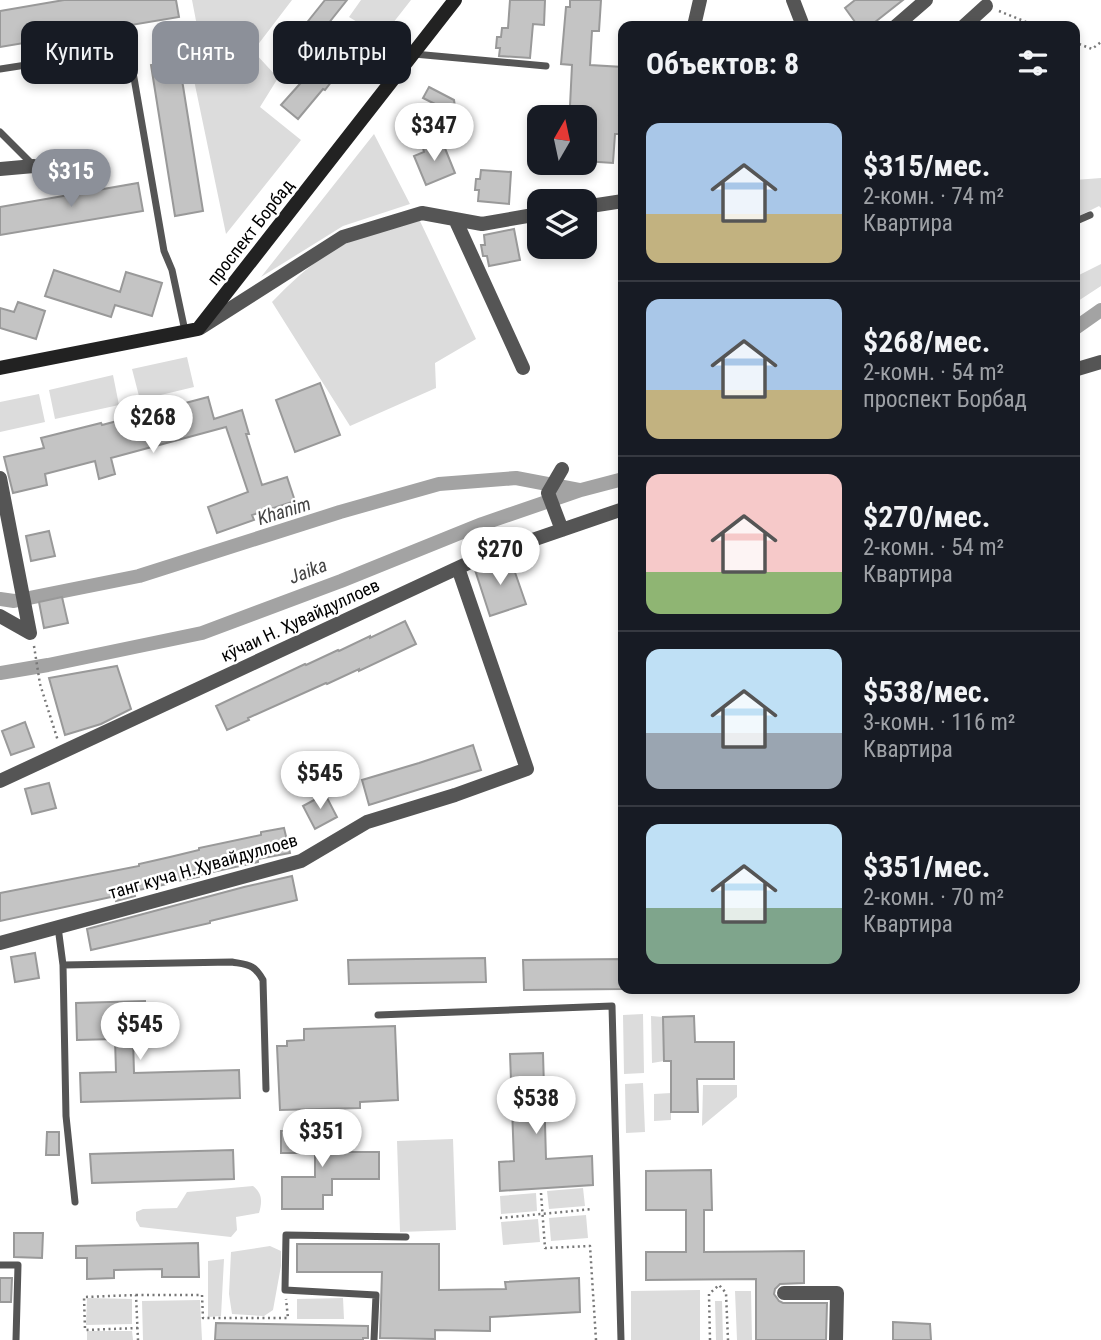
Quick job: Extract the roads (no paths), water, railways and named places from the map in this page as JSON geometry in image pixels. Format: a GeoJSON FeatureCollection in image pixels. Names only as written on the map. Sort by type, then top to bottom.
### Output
{"type":"FeatureCollection","features":[{"type":"Feature","properties":{"kind":"street","name":"проспект Борбад"},"geometry":{"type":"LineString","coordinates":[[192,330],[455,0]]}},
{"type":"Feature","properties":{"kind":"street"},"geometry":{"type":"LineString","coordinates":[[695,21],[699,0]]}},
{"type":"Feature","properties":{"kind":"street"},"geometry":{"type":"LineString","coordinates":[[793,0],[801,21]]}},
{"type":"Feature","properties":{"kind":"street"},"geometry":{"type":"LineString","coordinates":[[902,21],[926,0]]}},
{"type":"Feature","properties":{"kind":"street"},"geometry":{"type":"LineString","coordinates":[[970,21],[986,6]]}},
{"type":"Feature","properties":{"kind":"street"},"geometry":{"type":"LineString","coordinates":[[0,169],[34,166]]}},
{"type":"Feature","properties":{"kind":"street"},"geometry":{"type":"LineString","coordinates":[[597,205],[618,202]]}},
{"type":"Feature","properties":{"kind":"street"},"geometry":{"type":"LineString","coordinates":[[0,368],[192,330],[343,237],[422,213],[482,224],[527,216]]}},
{"type":"Feature","properties":{"kind":"street"},"geometry":{"type":"LineString","coordinates":[[455,219],[523,368]]}},
{"type":"Feature","properties":{"kind":"street"},"geometry":{"type":"LineString","coordinates":[[1080,368],[1101,362]]}},
{"type":"Feature","properties":{"kind":"street"},"geometry":{"type":"LineString","coordinates":[[562,469],[548,493],[562,530]]}},
{"type":"Feature","properties":{"kind":"street"},"geometry":{"type":"LineString","coordinates":[[0,478],[30,633],[0,616]]}},
{"type":"Feature","properties":{"kind":"street","name":"кӯчаи Н. Ҳувайдуллоев"},"geometry":{"type":"LineString","coordinates":[[0,781],[477,559],[618,511]]}},
{"type":"Feature","properties":{"kind":"street","name":"танг куча Н.Ҳувайдуллоев"},"geometry":{"type":"LineString","coordinates":[[0,943],[301,861],[367,822],[527,769],[458,568]]}},
{"type":"Feature","properties":{"kind":"street"},"geometry":{"type":"LineString","coordinates":[[784,1293],[836,1293],[836,1340]]}},
{"type":"Feature","properties":{"kind":"lane"},"geometry":{"type":"LineString","coordinates":[[0,69],[129,49],[164,251],[192,330]]}},
{"type":"Feature","properties":{"kind":"lane"},"geometry":{"type":"LineString","coordinates":[[413,54],[546,66]]}},
{"type":"Feature","properties":{"kind":"lane"},"geometry":{"type":"LineString","coordinates":[[0,132],[34,166]]}},
{"type":"Feature","properties":{"kind":"lane"},"geometry":{"type":"LineString","coordinates":[[1080,219],[1090,215]]}},
{"type":"Feature","properties":{"kind":"lane"},"geometry":{"type":"LineString","coordinates":[[58,926],[63,965],[66,1116],[75,1202]]}},
{"type":"Feature","properties":{"kind":"lane"},"geometry":{"type":"LineString","coordinates":[[63,965],[232,962],[251,965],[263,980],[266,1089]]}},
{"type":"Feature","properties":{"kind":"lane"},"geometry":{"type":"LineString","coordinates":[[378,1015],[612,1006],[621,1340]]}},
{"type":"Feature","properties":{"kind":"lane"},"geometry":{"type":"LineString","coordinates":[[374,1340],[376,1296],[285,1290],[286,1236],[406,1237]]}},
{"type":"Feature","properties":{"kind":"lane"},"geometry":{"type":"LineString","coordinates":[[0,1265],[18,1265],[16,1340]]}},
{"type":"Feature","properties":{"kind":"waterway","name":"Jaika"},"geometry":{"type":"LineString","coordinates":[[1080,325],[1101,310]]}},
{"type":"Feature","properties":{"kind":"waterway","name":"Khanim"},"geometry":{"type":"LineString","coordinates":[[0,599],[14,601],[139,576],[340,512],[439,484],[516,478],[579,490]]}},
{"type":"Feature","properties":{"kind":"waterway","name":"Jaika"},"geometry":{"type":"LineString","coordinates":[[0,673],[202,633],[482,524],[618,480]]}}]}
